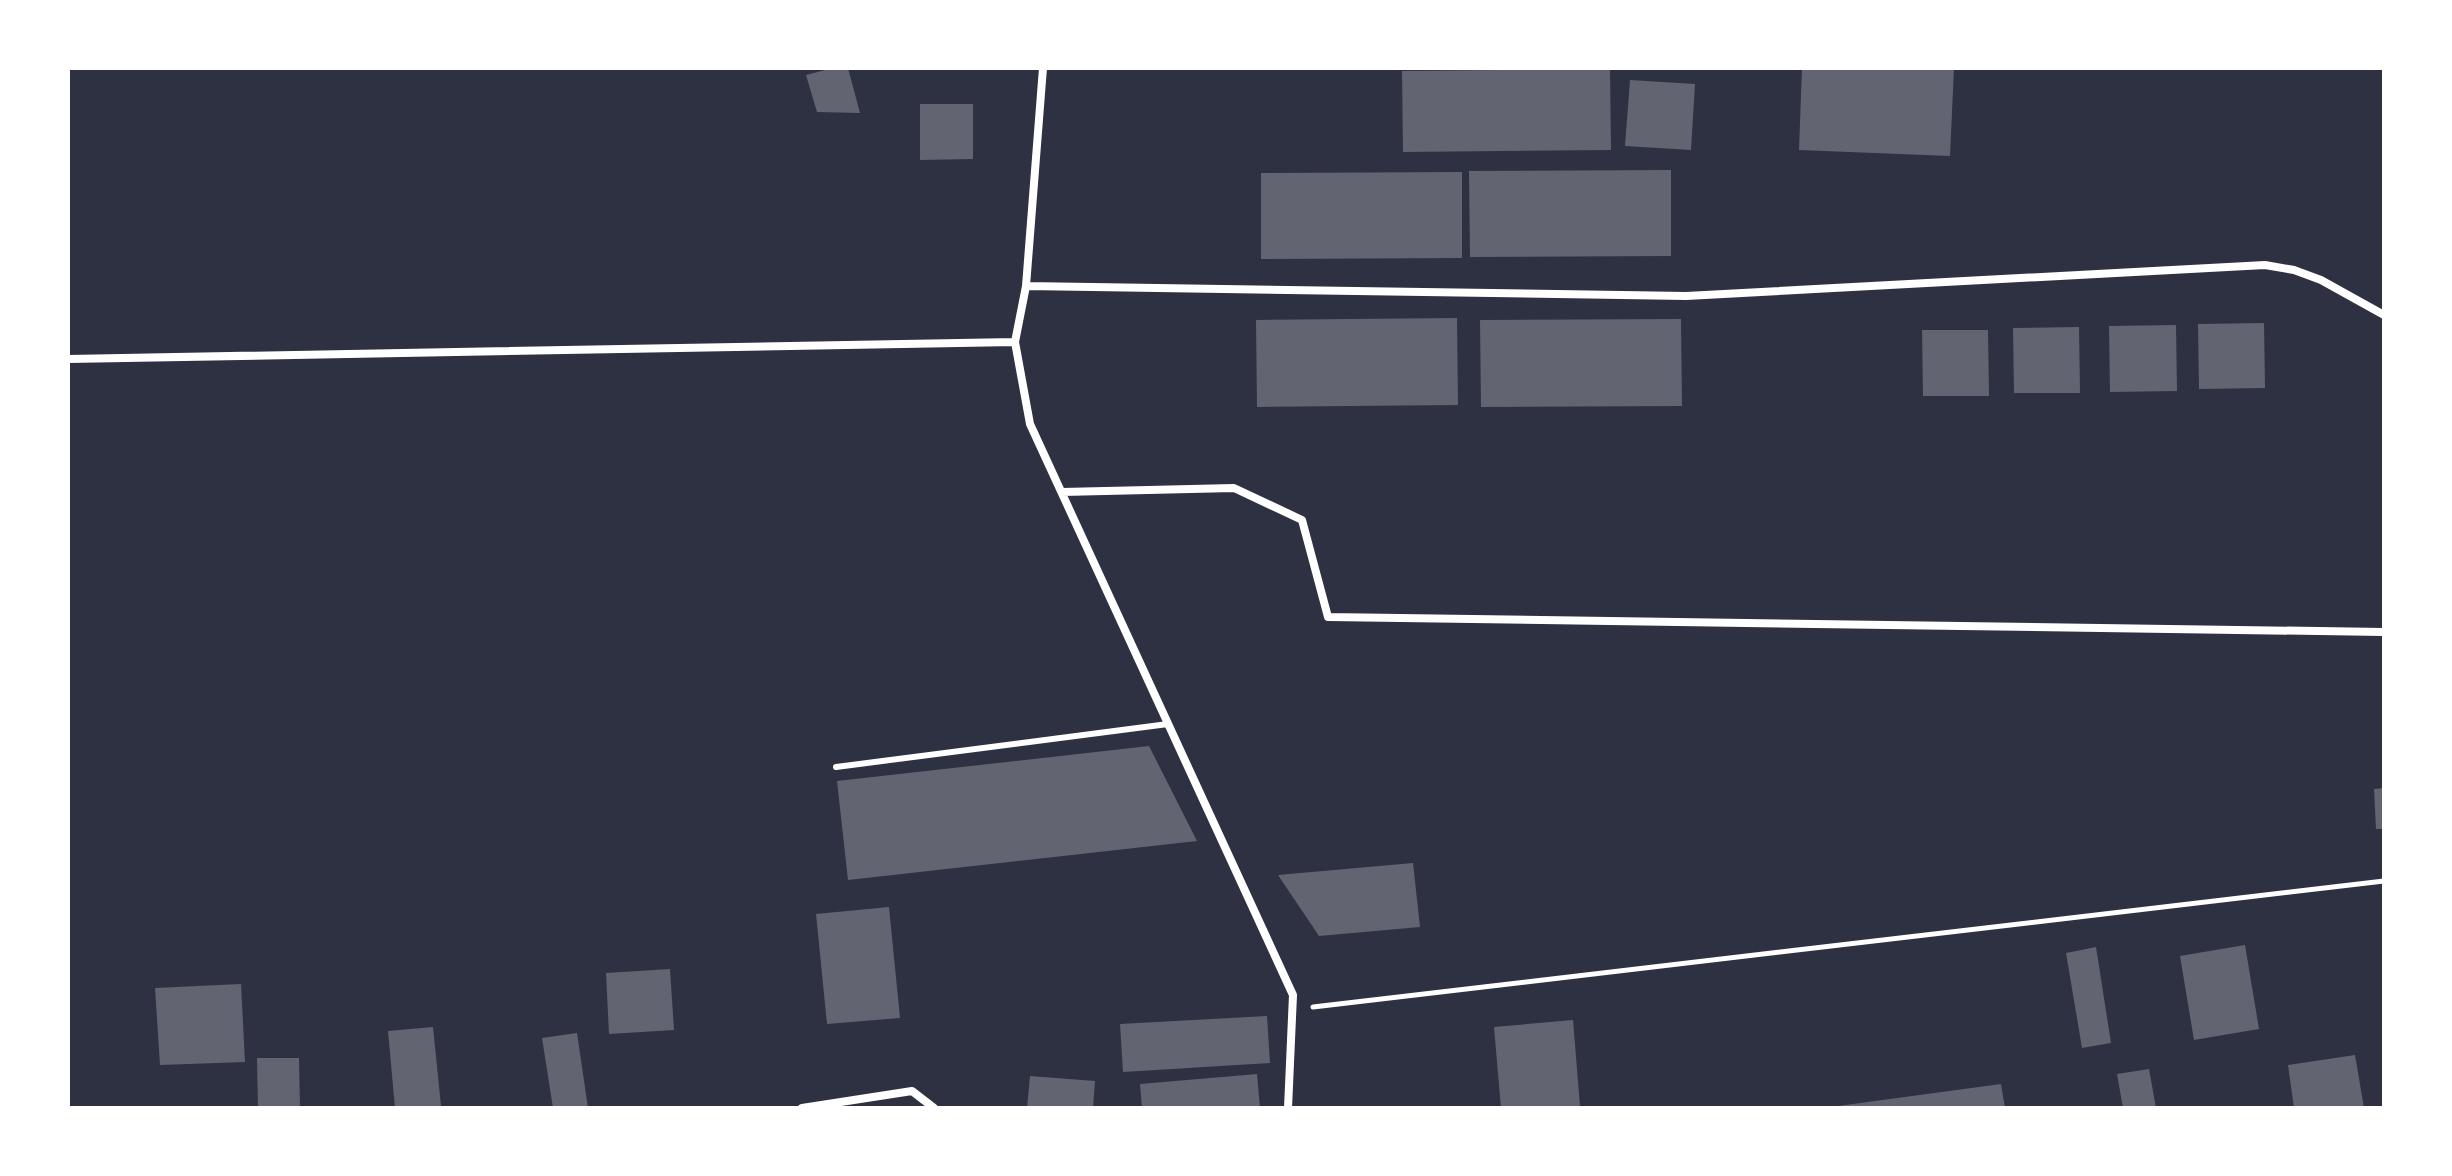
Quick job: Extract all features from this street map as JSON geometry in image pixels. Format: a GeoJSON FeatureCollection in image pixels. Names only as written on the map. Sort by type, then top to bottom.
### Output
{"type":"FeatureCollection","features":[{"type":"Feature","properties":{"kind":"street"},"geometry":{"type":"LineString","coordinates":[[1043,68],[1026,286],[1015,342],[1030,424],[1293,995],[1288,1108]]}},
{"type":"Feature","properties":{"kind":"street"},"geometry":{"type":"LineString","coordinates":[[1026,286],[1686,296],[2265,265],[2294,270],[2321,280],[2384,315]]}},
{"type":"Feature","properties":{"kind":"street"},"geometry":{"type":"LineString","coordinates":[[68,359],[1015,342]]}},
{"type":"Feature","properties":{"kind":"street"},"geometry":{"type":"LineString","coordinates":[[1062,492],[1234,488],[1302,520],[1328,617],[2384,632]]}},
{"type":"Feature","properties":{"kind":"street"},"geometry":{"type":"LineString","coordinates":[[802,1108],[912,1091],[934,1108]]}},
{"type":"Feature","properties":{"kind":"lane"},"geometry":{"type":"LineString","coordinates":[[836,767],[1168,724]]}},
{"type":"Feature","properties":{"kind":"path"},"geometry":{"type":"LineString","coordinates":[[1292,1009],[2384,881]]}},
{"type":"Feature","properties":{"kind":"building"},"geometry":{"type":"Polygon","coordinates":[[[833,68],[848,68],[860,113],[817,112],[806,75],[833,68]]]}},
{"type":"Feature","properties":{"kind":"building"},"geometry":{"type":"Polygon","coordinates":[[[1802,68],[1954,68],[1950,156],[1799,150],[1802,68]]]}},
{"type":"Feature","properties":{"kind":"building"},"geometry":{"type":"Polygon","coordinates":[[[1610,69],[1611,150],[1403,152],[1402,71],[1610,69]]]}},
{"type":"Feature","properties":{"kind":"building"},"geometry":{"type":"Polygon","coordinates":[[[1630,80],[1695,84],[1691,150],[1625,146],[1630,80]]]}},
{"type":"Feature","properties":{"kind":"building"},"geometry":{"type":"Polygon","coordinates":[[[920,104],[973,104],[973,159],[920,160],[920,104]]]}},
{"type":"Feature","properties":{"kind":"building"},"geometry":{"type":"Polygon","coordinates":[[[1671,170],[1671,256],[1470,257],[1469,171],[1671,170]]]}},
{"type":"Feature","properties":{"kind":"building"},"geometry":{"type":"Polygon","coordinates":[[[1462,172],[1462,258],[1261,259],[1261,173],[1462,172]]]}},
{"type":"Feature","properties":{"kind":"building"},"geometry":{"type":"Polygon","coordinates":[[[1457,318],[1458,405],[1257,407],[1256,320],[1457,318]]]}},
{"type":"Feature","properties":{"kind":"building"},"geometry":{"type":"Polygon","coordinates":[[[1681,319],[1682,406],[1481,407],[1480,320],[1681,319]]]}},
{"type":"Feature","properties":{"kind":"building"},"geometry":{"type":"Polygon","coordinates":[[[2264,323],[2265,388],[2199,389],[2198,324],[2264,323]]]}},
{"type":"Feature","properties":{"kind":"building"},"geometry":{"type":"Polygon","coordinates":[[[2176,325],[2177,391],[2110,392],[2109,326],[2176,325]]]}},
{"type":"Feature","properties":{"kind":"building"},"geometry":{"type":"Polygon","coordinates":[[[2079,327],[2080,393],[2014,393],[2013,328],[2079,327]]]}},
{"type":"Feature","properties":{"kind":"building"},"geometry":{"type":"Polygon","coordinates":[[[1922,330],[1988,330],[1989,396],[1923,396],[1922,330]]]}},
{"type":"Feature","properties":{"kind":"building"},"geometry":{"type":"Polygon","coordinates":[[[1149,746],[1197,841],[848,880],[837,781],[1149,746]]]}},
{"type":"Feature","properties":{"kind":"building"},"geometry":{"type":"Polygon","coordinates":[[[2384,788],[2384,829],[2376,829],[2374,789],[2384,788]]]}},
{"type":"Feature","properties":{"kind":"building"},"geometry":{"type":"Polygon","coordinates":[[[1413,863],[1420,927],[1319,936],[1278,875],[1413,863]]]}},
{"type":"Feature","properties":{"kind":"building"},"geometry":{"type":"Polygon","coordinates":[[[889,907],[900,1018],[827,1024],[816,914],[889,907]]]}},
{"type":"Feature","properties":{"kind":"building"},"geometry":{"type":"Polygon","coordinates":[[[2245,945],[2259,1029],[2194,1040],[2180,956],[2245,945]]]}},
{"type":"Feature","properties":{"kind":"building"},"geometry":{"type":"Polygon","coordinates":[[[2096,947],[2111,1043],[2082,1048],[2066,953],[2096,947]]]}},
{"type":"Feature","properties":{"kind":"building"},"geometry":{"type":"Polygon","coordinates":[[[670,969],[674,1030],[609,1034],[606,973],[670,969]]]}},
{"type":"Feature","properties":{"kind":"building"},"geometry":{"type":"Polygon","coordinates":[[[241,984],[245,1062],[160,1065],[155,988],[241,984]]]}},
{"type":"Feature","properties":{"kind":"building"},"geometry":{"type":"Polygon","coordinates":[[[1267,1016],[1270,1063],[1123,1072],[1120,1024],[1267,1016]]]}},
{"type":"Feature","properties":{"kind":"building"},"geometry":{"type":"Polygon","coordinates":[[[1573,1020],[1580,1106],[1501,1108],[1494,1027],[1573,1020]]]}},
{"type":"Feature","properties":{"kind":"building"},"geometry":{"type":"Polygon","coordinates":[[[433,1027],[441,1106],[395,1108],[388,1031],[433,1027]]]}},
{"type":"Feature","properties":{"kind":"building"},"geometry":{"type":"Polygon","coordinates":[[[577,1033],[588,1108],[553,1108],[542,1038],[577,1033]]]}},
{"type":"Feature","properties":{"kind":"building"},"geometry":{"type":"Polygon","coordinates":[[[2355,1055],[2364,1108],[2294,1108],[2288,1065],[2355,1055]]]}},
{"type":"Feature","properties":{"kind":"building"},"geometry":{"type":"Polygon","coordinates":[[[257,1058],[299,1058],[300,1108],[258,1108],[257,1058]]]}},
{"type":"Feature","properties":{"kind":"building"},"geometry":{"type":"Polygon","coordinates":[[[2149,1069],[2156,1108],[2123,1108],[2117,1074],[2149,1069]]]}},
{"type":"Feature","properties":{"kind":"building"},"geometry":{"type":"Polygon","coordinates":[[[1257,1074],[1260,1108],[1142,1108],[1140,1084],[1257,1074]]]}},
{"type":"Feature","properties":{"kind":"building"},"geometry":{"type":"Polygon","coordinates":[[[1030,1076],[1095,1081],[1093,1108],[1027,1108],[1030,1076]]]}},
{"type":"Feature","properties":{"kind":"building"},"geometry":{"type":"Polygon","coordinates":[[[2001,1084],[2005,1108],[1838,1108],[1838,1106],[2001,1084]]]}}]}
